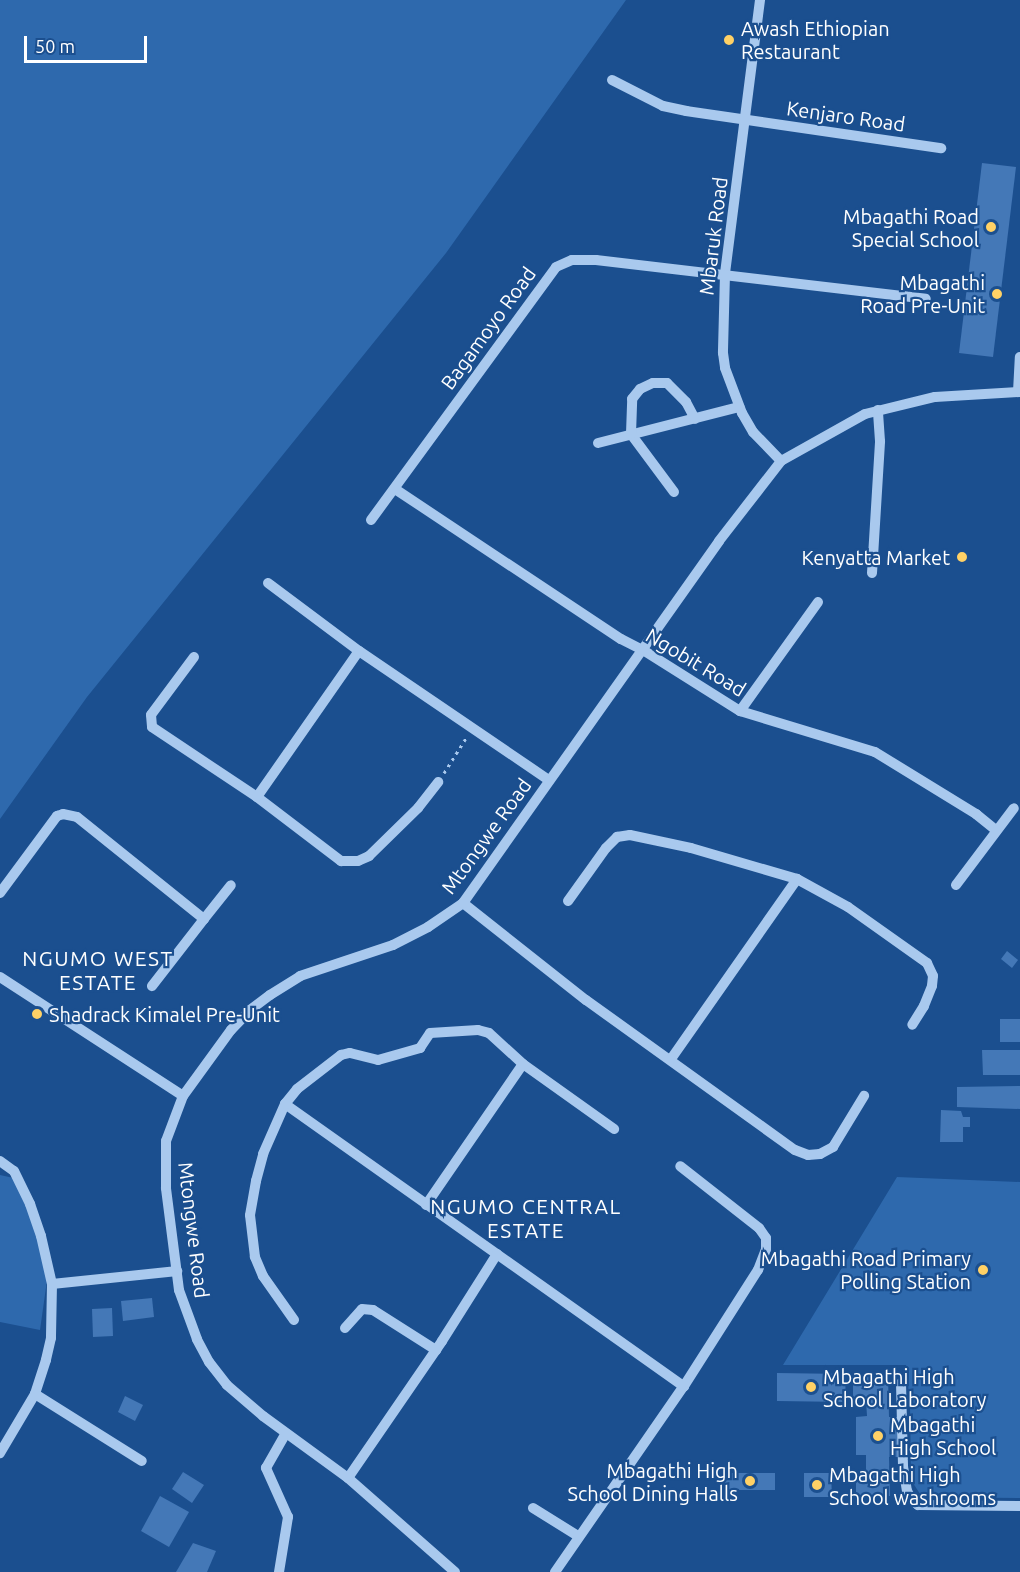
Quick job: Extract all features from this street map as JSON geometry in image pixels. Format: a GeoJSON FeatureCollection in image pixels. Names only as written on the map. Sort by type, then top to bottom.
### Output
{"type":"FeatureCollection","features":[{"type":"Feature","properties":{"kind":"street","name":"Mbaruk Road"},"geometry":{"type":"LineString","coordinates":[[760,0],[725,274],[723,353],[724,368],[739,407],[753,432],[781,461]]}},
{"type":"Feature","properties":{"kind":"street","name":"Kenjaro Road"},"geometry":{"type":"LineString","coordinates":[[612,80],[663,106],[745,121],[941,148]]}},
{"type":"Feature","properties":{"kind":"street","name":"Bagamoyo Road"},"geometry":{"type":"LineString","coordinates":[[371,520],[556,267],[572,260],[596,260],[926,298]]}},
{"type":"Feature","properties":{"kind":"street"},"geometry":{"type":"LineString","coordinates":[[1019,392],[1020,357]]}},
{"type":"Feature","properties":{"kind":"street"},"geometry":{"type":"LineString","coordinates":[[674,492],[631,434],[632,399],[640,389],[653,383],[667,383],[686,402],[695,419]]}},
{"type":"Feature","properties":{"kind":"street","name":"Mtongwe Road"},"geometry":{"type":"LineString","coordinates":[[455,1572],[348,1479],[227,1385],[210,1362],[188,1315],[177,1271],[165,1165],[166,1141],[183,1096],[231,1030],[250,1010],[270,995],[300,976],[393,945],[428,927],[463,903],[718,541],[781,461],[832,429],[878,410],[935,397],[1019,392]]}},
{"type":"Feature","properties":{"kind":"street"},"geometry":{"type":"LineString","coordinates":[[598,443],[739,407]]}},
{"type":"Feature","properties":{"kind":"street"},"geometry":{"type":"LineString","coordinates":[[872,573],[880,441],[878,410]]}},
{"type":"Feature","properties":{"kind":"street","name":"Ngobit Road"},"geometry":{"type":"LineString","coordinates":[[395,489],[621,639],[643,650],[690,682],[740,711],[875,752],[966,807],[996,830]]}},
{"type":"Feature","properties":{"kind":"street"},"geometry":{"type":"LineString","coordinates":[[268,583],[359,651],[549,780]]}},
{"type":"Feature","properties":{"kind":"street"},"geometry":{"type":"LineString","coordinates":[[740,711],[818,602]]}},
{"type":"Feature","properties":{"kind":"street"},"geometry":{"type":"LineString","coordinates":[[257,797],[359,651]]}},
{"type":"Feature","properties":{"kind":"street"},"geometry":{"type":"LineString","coordinates":[[194,657],[151,715],[152,728],[257,797],[341,861],[349,862],[369,856],[418,808],[438,782]]}},
{"type":"Feature","properties":{"kind":"street"},"geometry":{"type":"LineString","coordinates":[[956,885],[1014,808]]}},
{"type":"Feature","properties":{"kind":"street"},"geometry":{"type":"LineString","coordinates":[[0,893],[57,816],[69,814],[204,919]]}},
{"type":"Feature","properties":{"kind":"street"},"geometry":{"type":"LineString","coordinates":[[568,901],[606,848],[617,837],[630,835],[680,845],[797,879],[849,907],[927,963],[933,976],[930,995],[912,1025]]}},
{"type":"Feature","properties":{"kind":"street"},"geometry":{"type":"LineString","coordinates":[[671,1059],[797,879]]}},
{"type":"Feature","properties":{"kind":"street"},"geometry":{"type":"LineString","coordinates":[[152,986],[231,885]]}},
{"type":"Feature","properties":{"kind":"street"},"geometry":{"type":"LineString","coordinates":[[463,903],[586,1000],[795,1150],[808,1155],[820,1154],[833,1147],[864,1096]]}},
{"type":"Feature","properties":{"kind":"street"},"geometry":{"type":"LineString","coordinates":[[0,977],[183,1096]]}},
{"type":"Feature","properties":{"kind":"street"},"geometry":{"type":"LineString","coordinates":[[294,1320],[263,1275],[251,1234],[250,1215],[261,1163],[285,1104],[297,1089],[341,1055],[350,1053],[374,1060],[420,1048],[430,1033],[477,1029],[489,1033],[523,1064],[614,1129]]}},
{"type":"Feature","properties":{"kind":"street"},"geometry":{"type":"LineString","coordinates":[[426,1205],[523,1064]]}},
{"type":"Feature","properties":{"kind":"street"},"geometry":{"type":"LineString","coordinates":[[285,1104],[684,1386]]}},
{"type":"Feature","properties":{"kind":"street"},"geometry":{"type":"LineString","coordinates":[[0,1161],[14,1171],[30,1204],[41,1236],[52,1284],[51,1338],[35,1394],[0,1453]]}},
{"type":"Feature","properties":{"kind":"street"},"geometry":{"type":"LineString","coordinates":[[555,1572],[684,1386],[758,1270],[766,1249],[766,1238],[759,1228],[680,1166]]}},
{"type":"Feature","properties":{"kind":"street"},"geometry":{"type":"LineString","coordinates":[[348,1479],[436,1350],[497,1254]]}},
{"type":"Feature","properties":{"kind":"street"},"geometry":{"type":"LineString","coordinates":[[52,1284],[177,1271]]}},
{"type":"Feature","properties":{"kind":"street"},"geometry":{"type":"LineString","coordinates":[[345,1328],[362,1308],[373,1310],[436,1350]]}},
{"type":"Feature","properties":{"kind":"street"},"geometry":{"type":"LineString","coordinates":[[901,1383],[903,1466],[907,1491],[912,1500],[918,1505],[1020,1506]]}},
{"type":"Feature","properties":{"kind":"street"},"geometry":{"type":"LineString","coordinates":[[35,1394],[142,1461]]}},
{"type":"Feature","properties":{"kind":"street"},"geometry":{"type":"LineString","coordinates":[[279,1572],[288,1517],[266,1468],[286,1433]]}},
{"type":"Feature","properties":{"kind":"street"},"geometry":{"type":"LineString","coordinates":[[533,1508],[578,1536]]}},
{"type":"Feature","properties":{"kind":"path"},"geometry":{"type":"LineString","coordinates":[[438,782],[472,728]]}},
{"type":"Feature","properties":{"kind":"shaded area"},"geometry":{"type":"Polygon","coordinates":[[[0,0],[626,0],[446,253],[87,697],[0,819],[0,0]]]}},
{"type":"Feature","properties":{"kind":"shaded area"},"geometry":{"type":"Polygon","coordinates":[[[0,1175],[18,1179],[49,1266],[40,1330],[0,1322],[0,1175]]]}},
{"type":"Feature","properties":{"kind":"shaded area"},"geometry":{"type":"Polygon","coordinates":[[[897,1177],[1020,1182],[1020,1498],[922,1497],[911,1480],[910,1404],[906,1365],[783,1365],[897,1177]]]}},
{"type":"Feature","properties":{"kind":"building"},"geometry":{"type":"Polygon","coordinates":[[[982,163],[1016,167],[993,357],[959,353],[982,163]]]}},
{"type":"Feature","properties":{"kind":"building"},"geometry":{"type":"Polygon","coordinates":[[[1007,951],[1018,960],[1012,968],[1001,959],[1007,951]]]}},
{"type":"Feature","properties":{"kind":"building"},"geometry":{"type":"Polygon","coordinates":[[[1000,1019],[1020,1019],[1020,1042],[1000,1042],[1000,1019]]]}},
{"type":"Feature","properties":{"kind":"building"},"geometry":{"type":"Polygon","coordinates":[[[982,1050],[1020,1050],[1020,1075],[983,1075],[982,1050]]]}},
{"type":"Feature","properties":{"kind":"building"},"geometry":{"type":"Polygon","coordinates":[[[1020,1086],[1020,1109],[957,1107],[957,1087],[1020,1086]]]}},
{"type":"Feature","properties":{"kind":"building"},"geometry":{"type":"Polygon","coordinates":[[[941,1110],[961,1111],[963,1117],[970,1117],[970,1127],[963,1127],[963,1142],[940,1142],[941,1110]]]}},
{"type":"Feature","properties":{"kind":"building"},"geometry":{"type":"Polygon","coordinates":[[[152,1298],[154,1317],[123,1321],[121,1301],[152,1298]]]}},
{"type":"Feature","properties":{"kind":"building"},"geometry":{"type":"Polygon","coordinates":[[[112,1308],[113,1336],[93,1337],[92,1309],[112,1308]]]}},
{"type":"Feature","properties":{"kind":"building","name":"Mbagathi High School Laboratory"},"geometry":{"type":"Polygon","coordinates":[[[777,1373],[845,1374],[846,1402],[777,1401],[777,1373]]]}},
{"type":"Feature","properties":{"kind":"building","name":"Mbagathi High School"},"geometry":{"type":"Polygon","coordinates":[[[853,1375],[888,1375],[889,1417],[898,1417],[901,1457],[889,1457],[890,1496],[856,1497],[856,1477],[866,1477],[866,1455],[856,1455],[856,1417],[867,1416],[866,1400],[853,1400],[853,1375]]]}},
{"type":"Feature","properties":{"kind":"building"},"geometry":{"type":"Polygon","coordinates":[[[125,1396],[143,1405],[135,1421],[118,1412],[125,1396]]]}},
{"type":"Feature","properties":{"kind":"building"},"geometry":{"type":"Polygon","coordinates":[[[183,1472],[204,1485],[192,1503],[172,1489],[183,1472]]]}},
{"type":"Feature","properties":{"kind":"building","name":"Mbagathi High School Dining Halls"},"geometry":{"type":"Polygon","coordinates":[[[724,1473],[775,1473],[775,1490],[725,1490],[724,1473]]]}},
{"type":"Feature","properties":{"kind":"building","name":"Mbagathi High School washrooms"},"geometry":{"type":"Polygon","coordinates":[[[804,1473],[831,1473],[832,1497],[804,1497],[804,1473]]]}},
{"type":"Feature","properties":{"kind":"building"},"geometry":{"type":"Polygon","coordinates":[[[160,1496],[189,1512],[169,1547],[141,1531],[160,1496]]]}},
{"type":"Feature","properties":{"kind":"building"},"geometry":{"type":"Polygon","coordinates":[[[193,1543],[216,1551],[207,1572],[176,1572],[193,1543]]]}},
{"type":"Feature","properties":{"kind":"place","name":"Awash Ethiopian Restaurant"},"geometry":{"type":"Point","coordinates":[729,40]}},
{"type":"Feature","properties":{"kind":"place","name":"Mbagathi Road Special School"},"geometry":{"type":"Point","coordinates":[991,227]}},
{"type":"Feature","properties":{"kind":"place","name":"Mbagathi Road Pre-Unit"},"geometry":{"type":"Point","coordinates":[997,294]}},
{"type":"Feature","properties":{"kind":"place","name":"Kenyatta Market"},"geometry":{"type":"Point","coordinates":[962,557]}},
{"type":"Feature","properties":{"kind":"place","name":"Shadrack Kimalel Pre-Unit"},"geometry":{"type":"Point","coordinates":[37,1014]}},
{"type":"Feature","properties":{"kind":"place","name":"Mbagathi Road Primary Polling Station"},"geometry":{"type":"Point","coordinates":[983,1270]}},
{"type":"Feature","properties":{"kind":"place","name":"Mbagathi High School Laboratory"},"geometry":{"type":"Point","coordinates":[811,1387]}},
{"type":"Feature","properties":{"kind":"place","name":"Mbagathi High School"},"geometry":{"type":"Point","coordinates":[878,1436]}},
{"type":"Feature","properties":{"kind":"place","name":"Mbagathi High School Dining Halls"},"geometry":{"type":"Point","coordinates":[750,1481]}},
{"type":"Feature","properties":{"kind":"place","name":"Mbagathi High School washrooms"},"geometry":{"type":"Point","coordinates":[817,1485]}},
{"type":"Feature","properties":{"kind":"district","name":"NGUMO WEST ESTATE"},"geometry":{"type":"Point","coordinates":[98,970]}},
{"type":"Feature","properties":{"kind":"district","name":"NGUMO CENTRAL ESTATE"},"geometry":{"type":"Point","coordinates":[526,1218]}}]}
